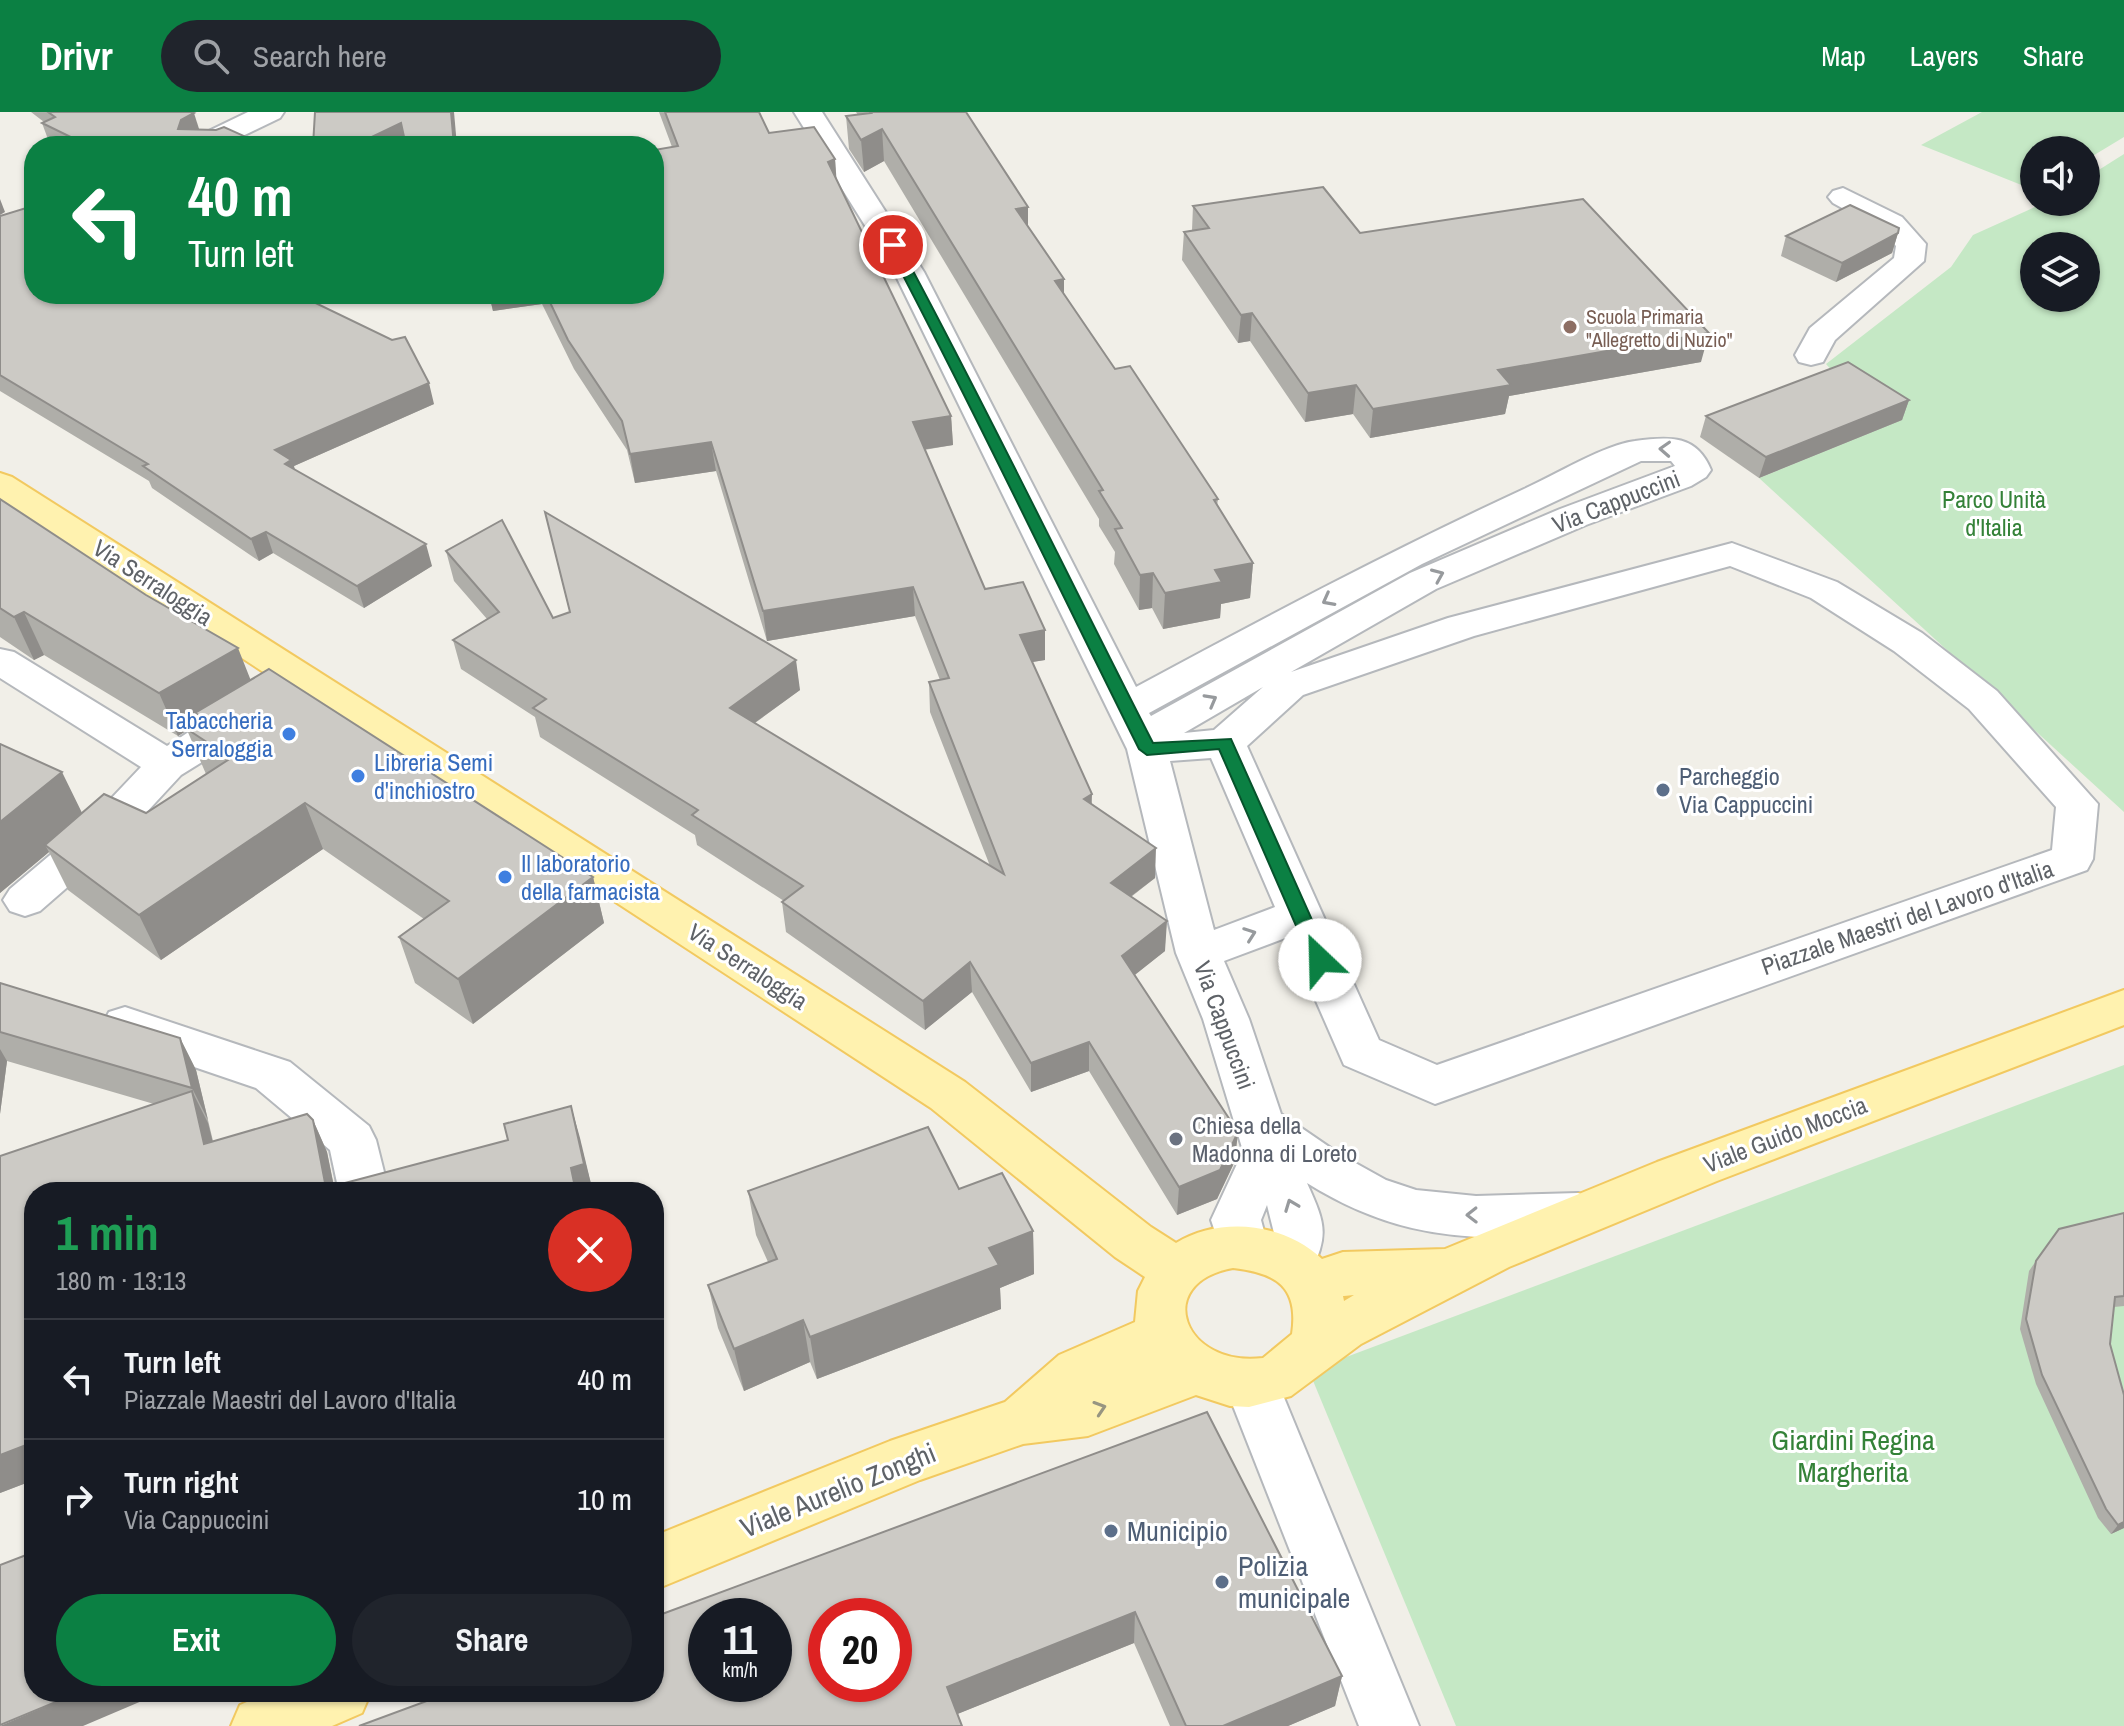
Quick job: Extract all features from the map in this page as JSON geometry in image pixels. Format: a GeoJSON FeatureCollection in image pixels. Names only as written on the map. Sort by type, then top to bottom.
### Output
{"type":"FeatureCollection","features":[{"type":"Feature","properties":{"kind":"main road","name":"Via Serraloggia"},"geometry":{"type":"LineString","coordinates":[[9,501],[306,681],[948,1095],[1133,1242],[1176,1270]]}},
{"type":"Feature","properties":{"kind":"main road","name":"Viale Guido Moccia"},"geometry":{"type":"LineString","coordinates":[[1179,1352],[1222,1382],[1251,1383],[1280,1377],[1298,1365],[1317,1345],[1450,1270],[1578,1214],[2124,1007]]}},
{"type":"Feature","properties":{"kind":"main road"},"geometry":{"type":"LineString","coordinates":[[1179,1352],[1159,1309],[1164,1288],[1176,1270],[1204,1252],[1243,1246],[1303,1272],[1323,1306],[1324,1325],[1317,1345]]}},
{"type":"Feature","properties":{"kind":"main road","name":"Viale Guido Moccia"},"geometry":{"type":"LineString","coordinates":[[1303,1272],[1343,1274],[1450,1270]]}},
{"type":"Feature","properties":{"kind":"main road","name":"Viale Aurelio Zonghi"},"geometry":{"type":"LineString","coordinates":[[664,1559],[909,1459],[1023,1420],[1088,1412],[1154,1389],[1179,1352]]}},
{"type":"Feature","properties":{"kind":"main road"},"geometry":{"type":"LineString","coordinates":[[261,1726],[317,1702]]}},
{"type":"Feature","properties":{"kind":"street"},"geometry":{"type":"LineString","coordinates":[[221,136],[270,112]]}},
{"type":"Feature","properties":{"kind":"street","name":"Via Cappuccini"},"geometry":{"type":"LineString","coordinates":[[808,112],[909,272],[1140,732],[1198,953],[1226,1019],[1264,1138],[1294,1209],[1303,1272]]}},
{"type":"Feature","properties":{"kind":"street"},"geometry":{"type":"LineString","coordinates":[[1811,355],[1821,335],[1909,261],[1911,244],[1891,223],[1843,197]]}},
{"type":"Feature","properties":{"kind":"street","name":"Via Cappuccini"},"geometry":{"type":"LineString","coordinates":[[1679,450],[1689,458],[1694,470],[1679,479],[1573,517],[1423,581],[1140,732],[1409,556],[1635,451],[1679,450]]}},
{"type":"Feature","properties":{"kind":"street","name":"Piazzale Maestri del Lavoro d'Italia"},"geometry":{"type":"LineString","coordinates":[[1732,554],[1824,590],[1908,642],[1983,700],[2077,804],[2072,859],[1435,1085],[1361,1052],[1225,743],[1289,686],[1461,627],[1732,554]]}},
{"type":"Feature","properties":{"kind":"street"},"geometry":{"type":"LineString","coordinates":[[0,661],[167,765]]}},
{"type":"Feature","properties":{"kind":"street"},"geometry":{"type":"LineString","coordinates":[[25,900],[103,833],[167,765],[306,681]]}},
{"type":"Feature","properties":{"kind":"street"},"geometry":{"type":"LineString","coordinates":[[1140,732],[1225,743]]}},
{"type":"Feature","properties":{"kind":"street"},"geometry":{"type":"LineString","coordinates":[[1198,953],[1301,915]]}},
{"type":"Feature","properties":{"kind":"street"},"geometry":{"type":"LineString","coordinates":[[87,1012],[273,1075],[352,1140],[362,1182]]}},
{"type":"Feature","properties":{"kind":"street"},"geometry":{"type":"LineString","coordinates":[[1243,1246],[1236,1220],[1264,1138],[1348,1185],[1407,1208],[1443,1216],[1578,1214]]}},
{"type":"Feature","properties":{"kind":"street"},"geometry":{"type":"LineString","coordinates":[[1251,1383],[1389,1726]]}},
{"type":"Feature","properties":{"kind":"green space"},"geometry":{"type":"Polygon","coordinates":[[[1982,112],[2124,112],[2124,137],[2100,152],[2100,136],[2020,136],[2020,184],[1921,145],[1982,112]]]}},
{"type":"Feature","properties":{"kind":"green space","name":"Parco Unità d'Italia"},"geometry":{"type":"Polygon","coordinates":[[[2124,154],[2124,812],[1759,478],[1901,420],[1842,382],[1826,364],[1951,267],[1973,235],[2020,214],[2100,216],[2100,169],[2124,154]]]}},
{"type":"Feature","properties":{"kind":"green space","name":"Giardini Regina Margherita"},"geometry":{"type":"Polygon","coordinates":[[[2124,1065],[2124,1726],[1456,1726],[1309,1371],[2124,1065]]]}},
{"type":"Feature","properties":{"kind":"building"},"geometry":{"type":"Polygon","coordinates":[[[48,112],[191,112],[194,113],[181,120],[178,129],[216,130],[224,127],[244,136],[69,136],[42,123],[55,117],[48,112]]]}},
{"type":"Feature","properties":{"kind":"building"},"geometry":{"type":"Polygon","coordinates":[[[315,112],[451,112],[453,136],[404,136],[401,123],[374,136],[314,136],[315,112]]]}},
{"type":"Feature","properties":{"kind":"building"},"geometry":{"type":"Polygon","coordinates":[[[665,112],[759,112],[769,133],[814,127],[835,159],[828,162],[951,416],[913,422],[985,589],[1023,582],[1045,630],[1020,635],[1092,794],[1084,799],[1156,848],[1111,883],[1167,921],[1122,956],[1238,1132],[1220,1170],[1179,1187],[1089,1042],[1031,1063],[970,962],[923,1001],[782,902],[803,886],[692,815],[698,810],[533,708],[546,699],[453,640],[499,612],[446,551],[502,520],[553,618],[570,612],[545,512],[796,660],[730,708],[1004,874],[929,682],[949,678],[913,587],[763,611],[711,442],[630,454],[622,421],[568,340],[551,304],[664,304],[664,148],[678,146],[665,112]]]}},
{"type":"Feature","properties":{"kind":"building"},"geometry":{"type":"Polygon","coordinates":[[[870,112],[966,112],[1028,207],[1016,209],[1064,279],[1055,281],[1115,369],[1130,366],[1218,499],[1214,500],[1253,563],[1215,570],[1222,582],[1165,593],[1153,573],[1140,575],[1115,529],[1122,528],[1099,491],[1103,490],[882,129],[861,140],[846,116],[870,112]]]}},
{"type":"Feature","properties":{"kind":"building"},"geometry":{"type":"Polygon","coordinates":[[[1323,187],[1360,233],[1583,199],[1709,333],[1498,370],[1511,385],[1373,409],[1356,385],[1308,393],[1252,313],[1241,315],[1184,232],[1209,228],[1193,206],[1323,187]]]}},
{"type":"Feature","properties":{"kind":"building"},"geometry":{"type":"Polygon","coordinates":[[[1850,205],[1899,228],[1898,233],[1842,263],[1786,236],[1850,205]]]}},
{"type":"Feature","properties":{"kind":"building"},"geometry":{"type":"Polygon","coordinates":[[[24,209],[24,304],[318,304],[392,340],[405,337],[429,383],[275,450],[291,460],[285,464],[426,544],[357,586],[266,532],[251,539],[143,466],[148,464],[0,375],[0,216],[24,209]]]}},
{"type":"Feature","properties":{"kind":"building"},"geometry":{"type":"Polygon","coordinates":[[[1848,362],[1909,400],[1766,457],[1706,416],[1848,362]]]}},
{"type":"Feature","properties":{"kind":"building"},"geometry":{"type":"Polygon","coordinates":[[[0,499],[146,595],[238,648],[159,693],[24,612],[14,617],[0,608],[0,499]]]}},
{"type":"Feature","properties":{"kind":"building"},"geometry":{"type":"Polygon","coordinates":[[[269,669],[593,877],[458,979],[399,937],[449,901],[305,803],[139,915],[45,845],[104,794],[146,813],[231,758],[187,729],[204,718],[195,713],[269,669]]]}},
{"type":"Feature","properties":{"kind":"building"},"geometry":{"type":"Polygon","coordinates":[[[0,744],[62,772],[0,822],[0,744]]]}},
{"type":"Feature","properties":{"kind":"building"},"geometry":{"type":"Polygon","coordinates":[[[0,983],[180,1038],[192,1088],[0,1032],[0,983]]]}},
{"type":"Feature","properties":{"kind":"building"},"geometry":{"type":"Polygon","coordinates":[[[192,1091],[204,1144],[307,1114],[313,1120],[325,1182],[24,1182],[24,1446],[0,1455],[0,1156],[192,1091]]]}},
{"type":"Feature","properties":{"kind":"building"},"geometry":{"type":"Polygon","coordinates":[[[571,1106],[584,1164],[571,1168],[574,1182],[349,1182],[508,1140],[504,1124],[571,1106]]]}},
{"type":"Feature","properties":{"kind":"building"},"geometry":{"type":"Polygon","coordinates":[[[928,1127],[959,1189],[1002,1173],[1033,1231],[989,1248],[999,1265],[810,1337],[803,1320],[734,1349],[708,1285],[777,1259],[748,1191],[928,1127]]]}},
{"type":"Feature","properties":{"kind":"building"},"geometry":{"type":"Polygon","coordinates":[[[2124,1213],[2124,1296],[2115,1297],[2110,1344],[2124,1395],[2124,1522],[2118,1525],[2106,1509],[2042,1375],[2026,1319],[2036,1261],[2059,1229],[2124,1213]]]}},
{"type":"Feature","properties":{"kind":"building","name":"Municipio"},"geometry":{"type":"Polygon","coordinates":[[[1207,1412],[1342,1676],[1223,1726],[1186,1726],[1135,1612],[947,1687],[962,1726],[359,1726],[424,1702],[664,1702],[664,1613],[688,1604],[688,1702],[792,1702],[792,1598],[705,1598],[1207,1412]]]}},
{"type":"Feature","properties":{"kind":"building"},"geometry":{"type":"Polygon","coordinates":[[[24,1556],[24,1702],[56,1702],[0,1725],[0,1565],[24,1556]]]}},
{"type":"Feature","properties":{"kind":"place","name":"Scuola Primaria \"Allegretto di Nuzio\""},"geometry":{"type":"Point","coordinates":[1570,327]}},
{"type":"Feature","properties":{"kind":"place","name":"Tabaccheria Serraloggia"},"geometry":{"type":"Point","coordinates":[289,734]}},
{"type":"Feature","properties":{"kind":"place","name":"Libreria Semi d'inchiostro"},"geometry":{"type":"Point","coordinates":[358,776]}},
{"type":"Feature","properties":{"kind":"place","name":"Parcheggio Via Cappuccini"},"geometry":{"type":"Point","coordinates":[1663,790]}},
{"type":"Feature","properties":{"kind":"place","name":"Il laboratorio della farmacista"},"geometry":{"type":"Point","coordinates":[505,877]}},
{"type":"Feature","properties":{"kind":"place","name":"Chiesa della Madonna di Loreto"},"geometry":{"type":"Point","coordinates":[1176,1139]}},
{"type":"Feature","properties":{"kind":"place","name":"Municipio"},"geometry":{"type":"Point","coordinates":[1111,1531]}},
{"type":"Feature","properties":{"kind":"place","name":"Polizia municipale"},"geometry":{"type":"Point","coordinates":[1222,1582]}},
{"type":"Feature","properties":{"kind":"route"},"geometry":{"type":"LineString","coordinates":[[893,245],[955,359],[1022,502],[1129,707],[1147,749],[1225,743],[1320,960]]}}]}
